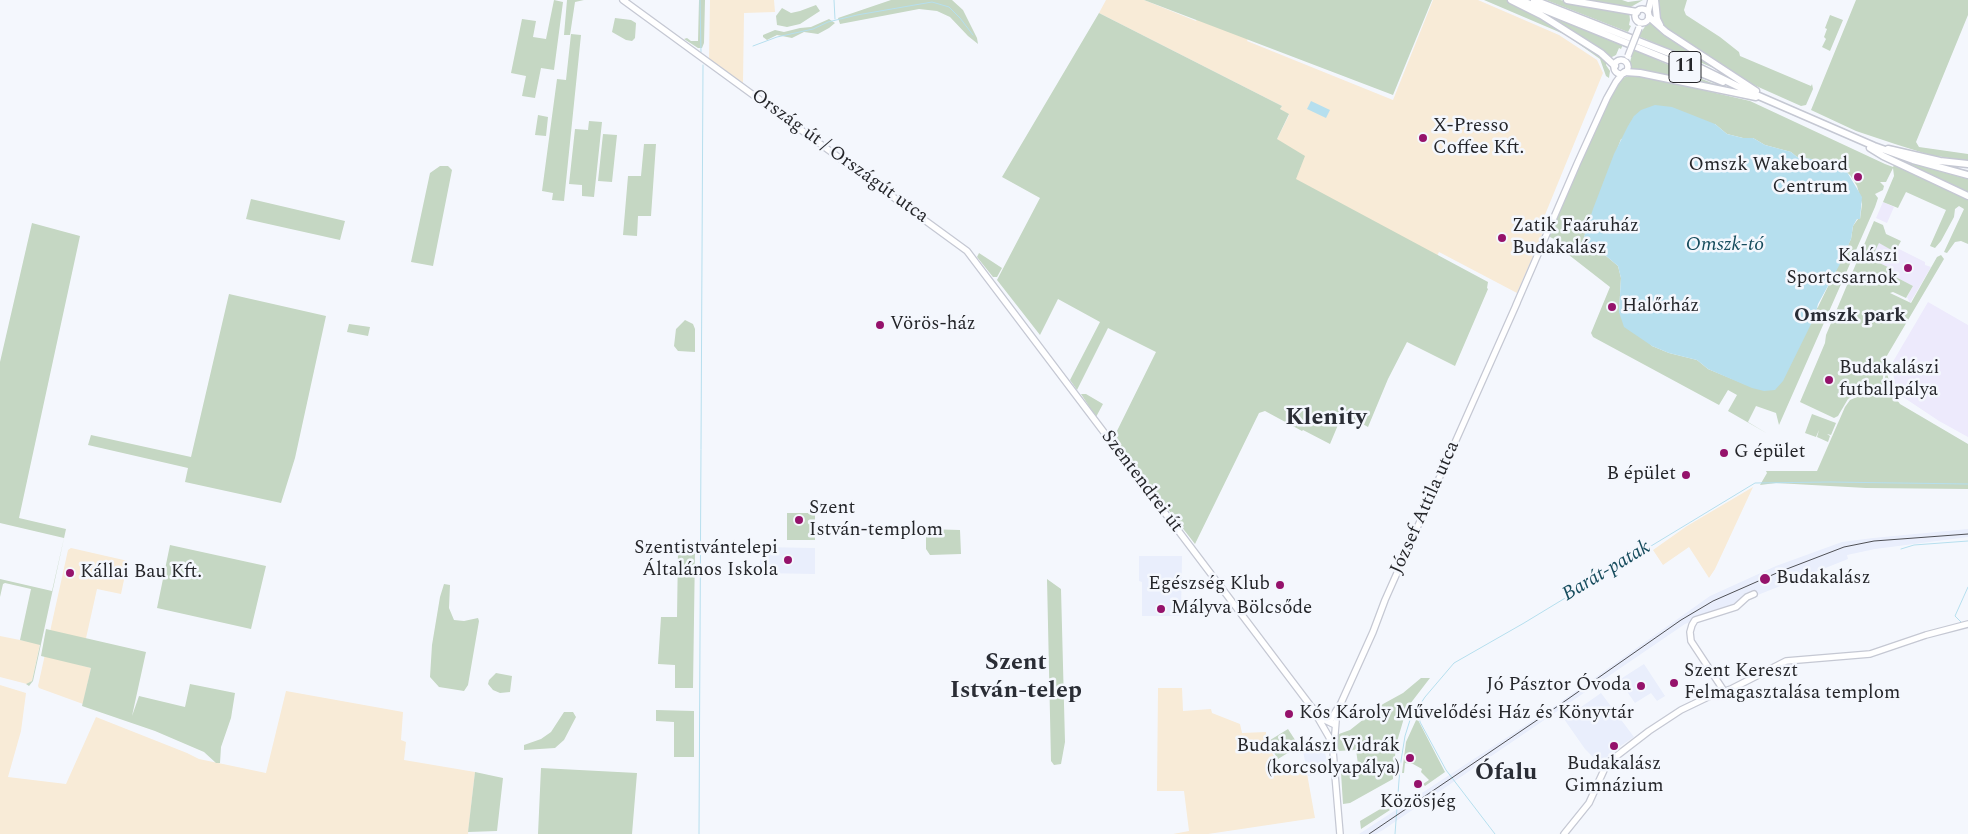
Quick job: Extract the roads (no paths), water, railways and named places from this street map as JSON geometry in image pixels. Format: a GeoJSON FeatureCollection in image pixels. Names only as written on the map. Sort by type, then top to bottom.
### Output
{"type":"FeatureCollection","features":[{"type":"Feature","properties":{"kind":"main road","name":"Ország út / Országút utca"},"geometry":{"type":"LineString","coordinates":[[623,0],[921,216],[973,258]]}},
{"type":"Feature","properties":{"kind":"main road"},"geometry":{"type":"LineString","coordinates":[[1511,0],[1541,15],[1600,52],[1618,73],[1640,73],[1764,98]]}},
{"type":"Feature","properties":{"kind":"main road","name":"11"},"geometry":{"type":"LineString","coordinates":[[1520,0],[1708,77],[1745,90]]}},
{"type":"Feature","properties":{"kind":"main road","name":"11"},"geometry":{"type":"LineString","coordinates":[[1534,0],[1674,55],[1745,90],[1874,146],[1913,160],[1968,175]]}},
{"type":"Feature","properties":{"kind":"main road"},"geometry":{"type":"LineString","coordinates":[[1567,0],[1639,10],[1649,14],[1666,32],[1764,98]]}},
{"type":"Feature","properties":{"kind":"main road"},"geometry":{"type":"LineString","coordinates":[[1639,10],[1652,0]]}},
{"type":"Feature","properties":{"kind":"main road"},"geometry":{"type":"LineString","coordinates":[[1639,24],[1649,14],[1652,0]]}},
{"type":"Feature","properties":{"kind":"main road"},"geometry":{"type":"LineString","coordinates":[[1652,0],[1657,20],[1666,32]]}},
{"type":"Feature","properties":{"kind":"main road"},"geometry":{"type":"LineString","coordinates":[[1615,68],[1625,59],[1639,24],[1639,10]]}},
{"type":"Feature","properties":{"kind":"main road"},"geometry":{"type":"LineString","coordinates":[[1624,73],[1628,69],[1625,59]]}},
{"type":"Feature","properties":{"kind":"main road","name":"József Attila utca"},"geometry":{"type":"LineString","coordinates":[[1341,704],[1385,600],[1607,98],[1615,78],[1615,68]]}},
{"type":"Feature","properties":{"kind":"main road","name":"József Attila utca"},"geometry":{"type":"LineString","coordinates":[[1607,98],[1616,82],[1624,73]]}},
{"type":"Feature","properties":{"kind":"main road"},"geometry":{"type":"LineString","coordinates":[[1857,139],[1883,156],[1968,196]]}},
{"type":"Feature","properties":{"kind":"main road"},"geometry":{"type":"LineString","coordinates":[[1874,146],[1968,164]]}},
{"type":"Feature","properties":{"kind":"main road","name":"Szentendrei út"},"geometry":{"type":"LineString","coordinates":[[973,258],[1310,705]]}},
{"type":"Feature","properties":{"kind":"main road"},"geometry":{"type":"LineString","coordinates":[[1719,688],[1690,638],[1690,632],[1695,620],[1736,607],[1754,594]]}},
{"type":"Feature","properties":{"kind":"main road"},"geometry":{"type":"LineString","coordinates":[[1564,834],[1587,806],[1610,761],[1662,722],[1708,697],[1719,688],[1789,660],[1870,654],[1926,635],[1968,624]]}},
{"type":"Feature","properties":{"kind":"main road"},"geometry":{"type":"LineString","coordinates":[[1325,732],[1328,722],[1341,704]]}},
{"type":"Feature","properties":{"kind":"main road"},"geometry":{"type":"LineString","coordinates":[[1340,834],[1334,734],[1341,704]]}},
{"type":"Feature","properties":{"kind":"main road"},"geometry":{"type":"LineString","coordinates":[[1310,705],[1322,719],[1336,725]]}},
{"type":"Feature","properties":{"kind":"main road"},"geometry":{"type":"LineString","coordinates":[[1310,705],[1334,751]]}},
{"type":"Feature","properties":{"kind":"main road"},"geometry":{"type":"LineString","coordinates":[[1325,732],[1334,734]]}},
{"type":"Feature","properties":{"kind":"water"},"geometry":{"type":"Polygon","coordinates":[[[1311,101],[1330,110],[1326,118],[1307,109],[1311,101]]]}},
{"type":"Feature","properties":{"kind":"water","name":"Omszk-tó"},"geometry":{"type":"Polygon","coordinates":[[[1655,105],[1672,107],[1715,124],[1727,134],[1743,138],[1753,138],[1765,145],[1791,152],[1797,157],[1818,160],[1840,169],[1844,167],[1862,197],[1860,219],[1857,219],[1853,226],[1851,239],[1840,264],[1818,304],[1815,316],[1783,381],[1775,390],[1764,391],[1752,388],[1708,369],[1697,360],[1669,353],[1652,346],[1624,327],[1619,312],[1621,278],[1618,266],[1605,255],[1586,244],[1584,237],[1614,154],[1634,116],[1641,110],[1655,105]]]}},
{"type":"Feature","properties":{"kind":"waterway"},"geometry":{"type":"LineString","coordinates":[[700,0],[701,52]]}},
{"type":"Feature","properties":{"kind":"waterway"},"geometry":{"type":"LineString","coordinates":[[834,0],[835,19]]}},
{"type":"Feature","properties":{"kind":"waterway"},"geometry":{"type":"LineString","coordinates":[[753,46],[777,37],[813,29],[828,22],[932,2],[949,7],[973,35]]}},
{"type":"Feature","properties":{"kind":"waterway"},"geometry":{"type":"LineString","coordinates":[[699,834],[703,65]]}},
{"type":"Feature","properties":{"kind":"waterway","name":"Barát-patak"},"geometry":{"type":"LineString","coordinates":[[1495,834],[1446,770],[1420,722],[1419,706],[1454,663],[1524,623],[1755,483],[1968,484]]}},
{"type":"Feature","properties":{"kind":"waterway"},"geometry":{"type":"LineString","coordinates":[[1901,549],[1914,545],[1968,541]]}},
{"type":"Feature","properties":{"kind":"waterway"},"geometry":{"type":"LineString","coordinates":[[1961,622],[1955,616],[1968,587]]}},
{"type":"Feature","properties":{"kind":"waterway"},"geometry":{"type":"LineString","coordinates":[[1395,834],[1400,767],[1405,736],[1410,720],[1419,706]]}},
{"type":"Feature","properties":{"kind":"tram line"},"geometry":{"type":"LineString","coordinates":[[1369,834],[1681,620],[1713,601],[1779,572],[1844,547],[1874,541],[1968,534]]}},
{"type":"Feature","properties":{"kind":"place","name":"X-Presso Coffee Kft."},"geometry":{"type":"Point","coordinates":[1423,138]}},
{"type":"Feature","properties":{"kind":"place","name":"Omszk Wakeboard Centrum"},"geometry":{"type":"Point","coordinates":[1858,177]}},
{"type":"Feature","properties":{"kind":"place","name":"Zatik Faáruház Budakalász"},"geometry":{"type":"Point","coordinates":[1502,238]}},
{"type":"Feature","properties":{"kind":"place","name":"Kalászi Sportcsarnok"},"geometry":{"type":"Point","coordinates":[1908,268]}},
{"type":"Feature","properties":{"kind":"place","name":"Halőrház"},"geometry":{"type":"Point","coordinates":[1612,307]}},
{"type":"Feature","properties":{"kind":"place","name":"Vörös-ház"},"geometry":{"type":"Point","coordinates":[880,325]}},
{"type":"Feature","properties":{"kind":"place","name":"Budakalászi futballpálya"},"geometry":{"type":"Point","coordinates":[1829,380]}},
{"type":"Feature","properties":{"kind":"place","name":"G épület"},"geometry":{"type":"Point","coordinates":[1724,453]}},
{"type":"Feature","properties":{"kind":"place","name":"B épület"},"geometry":{"type":"Point","coordinates":[1686,475]}},
{"type":"Feature","properties":{"kind":"place","name":"Szent István-templom"},"geometry":{"type":"Point","coordinates":[799,520]}},
{"type":"Feature","properties":{"kind":"place","name":"Szentistvántelepi Általános Iskola"},"geometry":{"type":"Point","coordinates":[788,560]}},
{"type":"Feature","properties":{"kind":"place","name":"Kállai Bau Kft."},"geometry":{"type":"Point","coordinates":[70,573]}},
{"type":"Feature","properties":{"kind":"place","name":"Budakalász"},"geometry":{"type":"Point","coordinates":[1765,579]}},
{"type":"Feature","properties":{"kind":"place","name":"Egészség Klub"},"geometry":{"type":"Point","coordinates":[1280,585]}},
{"type":"Feature","properties":{"kind":"place","name":"Mályva Bölcsőde"},"geometry":{"type":"Point","coordinates":[1161,609]}},
{"type":"Feature","properties":{"kind":"place","name":"Szent Kereszt Felmagasztalása templom"},"geometry":{"type":"Point","coordinates":[1674,683]}},
{"type":"Feature","properties":{"kind":"place","name":"Jó Pásztor Óvoda"},"geometry":{"type":"Point","coordinates":[1641,686]}},
{"type":"Feature","properties":{"kind":"place","name":"Kós Károly Művelődési Ház és Könyvtár"},"geometry":{"type":"Point","coordinates":[1289,714]}},
{"type":"Feature","properties":{"kind":"place","name":"Budakalász Gimnázium"},"geometry":{"type":"Point","coordinates":[1614,746]}},
{"type":"Feature","properties":{"kind":"place","name":"Budakalászi Vidrák (korcsolyapálya)"},"geometry":{"type":"Point","coordinates":[1410,758]}},
{"type":"Feature","properties":{"kind":"place","name":"Közösjég"},"geometry":{"type":"Point","coordinates":[1418,784]}},
{"type":"Feature","properties":{"kind":"district","name":"Omszk park"},"geometry":{"type":"Point","coordinates":[1850,317]}},
{"type":"Feature","properties":{"kind":"district","name":"Klenity"},"geometry":{"type":"Point","coordinates":[1326,419]}},
{"type":"Feature","properties":{"kind":"district","name":"Szent István-telep"},"geometry":{"type":"Point","coordinates":[1016,678]}},
{"type":"Feature","properties":{"kind":"district","name":"Ófalu"},"geometry":{"type":"Point","coordinates":[1506,774]}}]}
